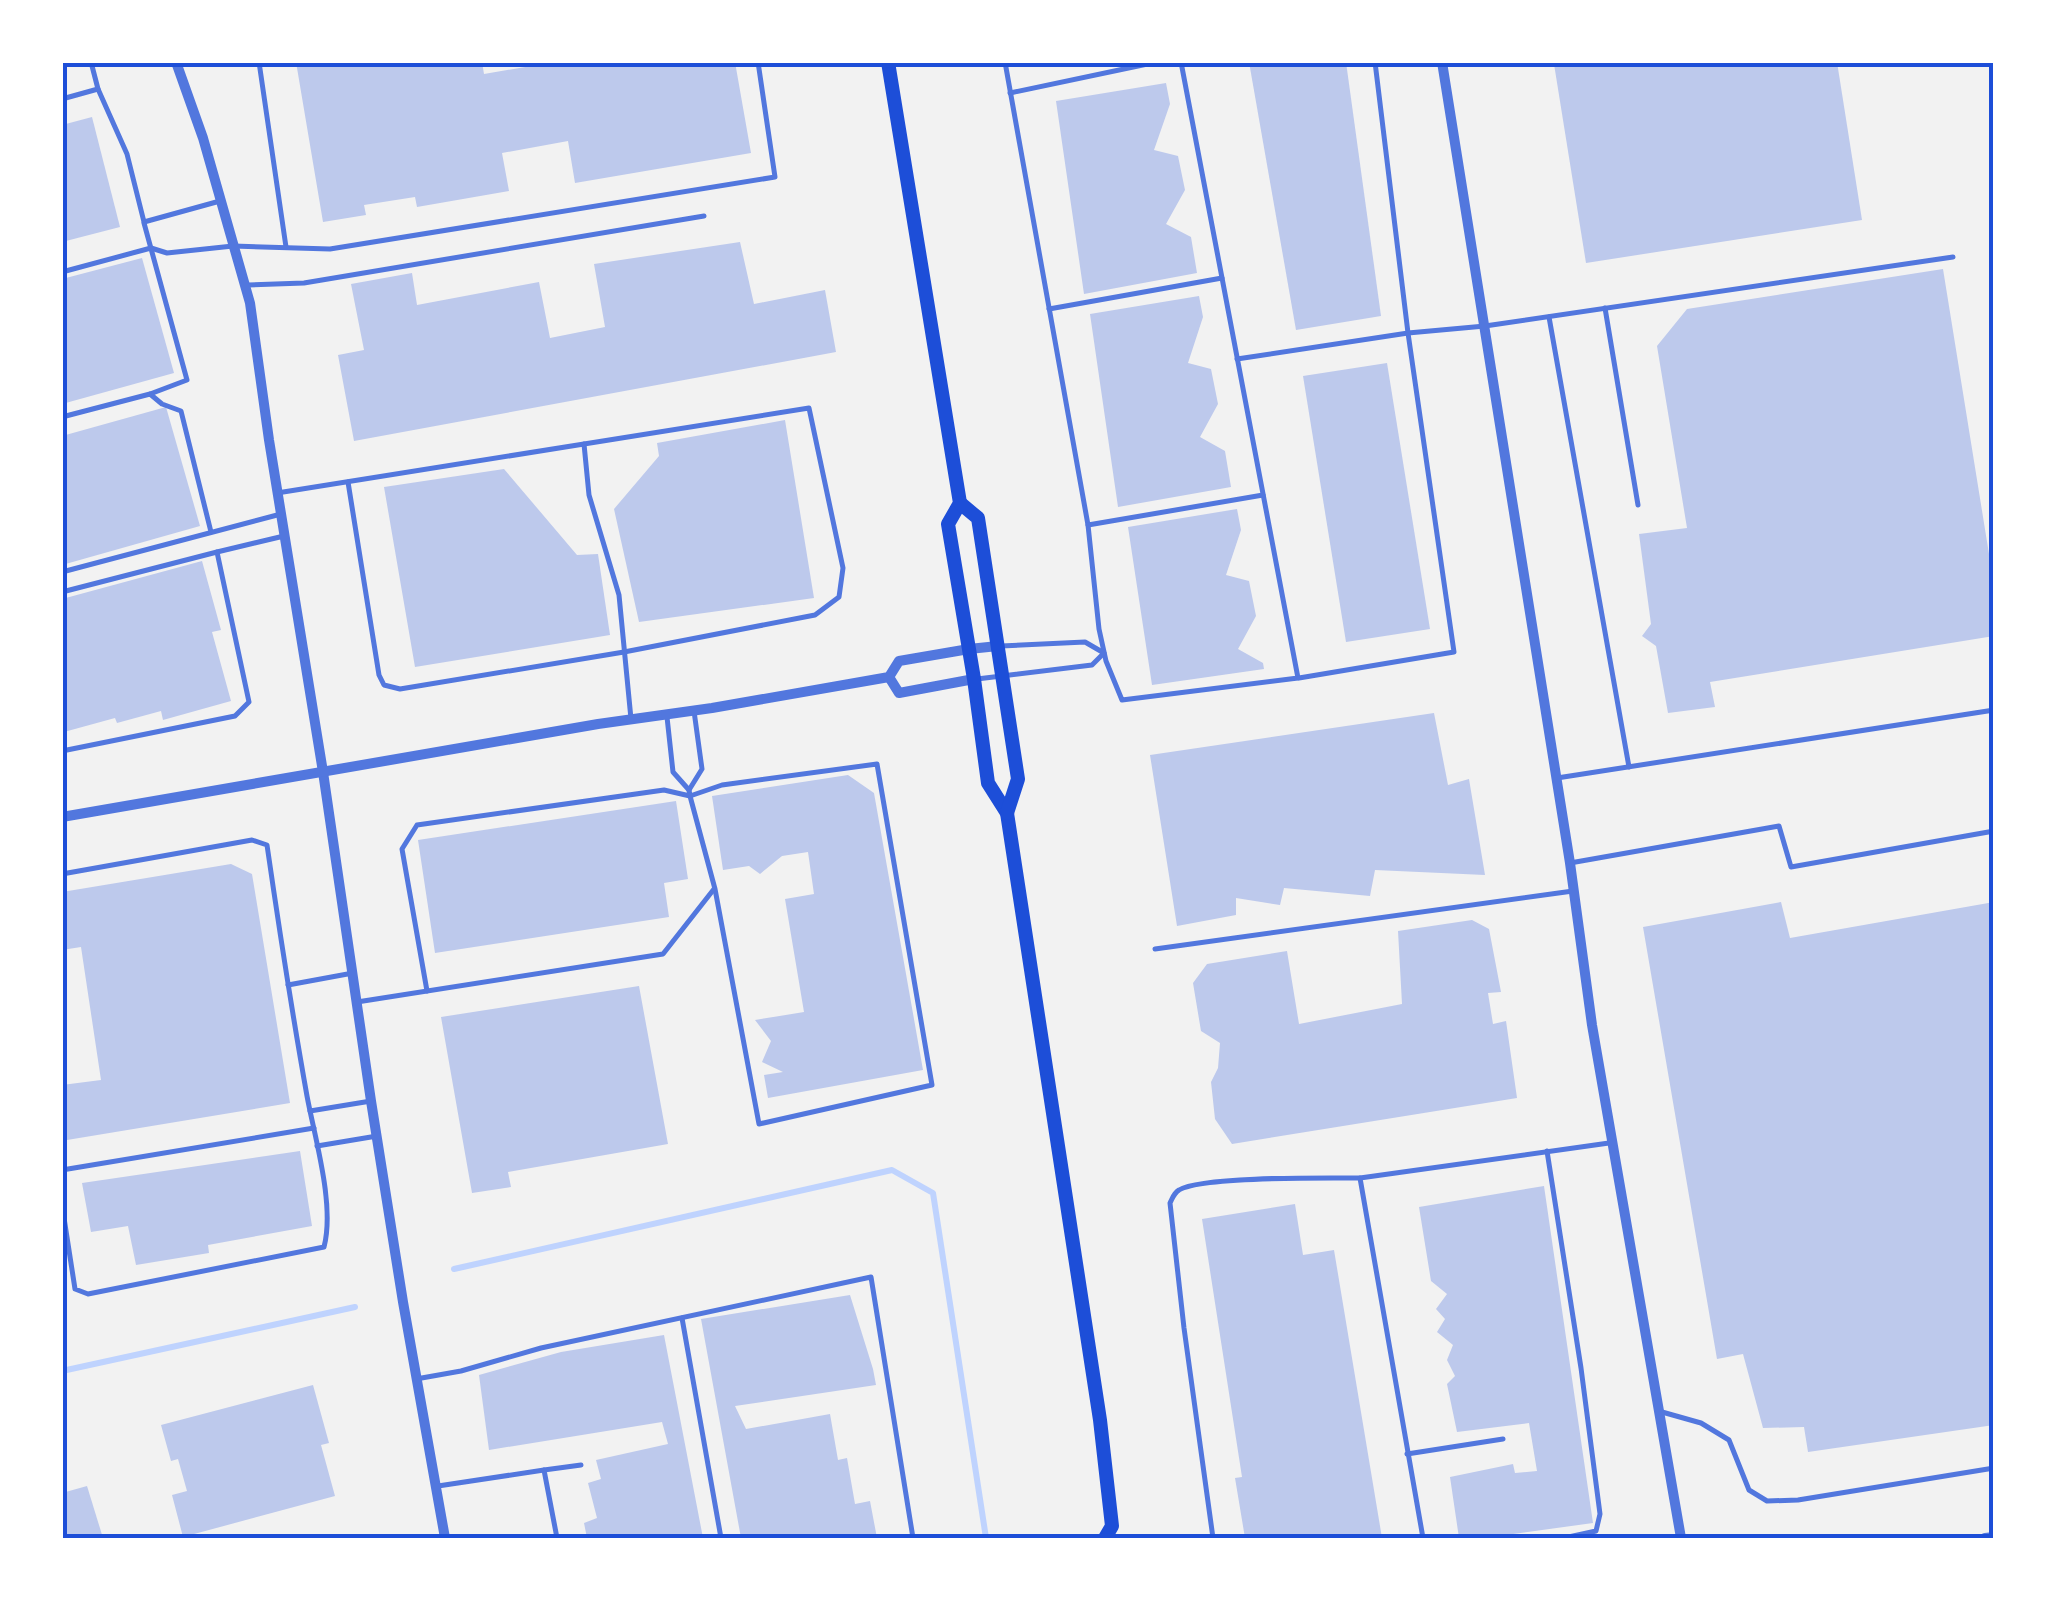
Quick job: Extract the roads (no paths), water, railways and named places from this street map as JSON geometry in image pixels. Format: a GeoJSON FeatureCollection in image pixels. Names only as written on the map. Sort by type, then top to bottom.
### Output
{"type":"FeatureCollection","features":[{"type":"Feature","properties":{"kind":"main road"},"geometry":{"type":"LineString","coordinates":[[888,62],[960,503],[948,524],[988,783],[1007,813],[1100,1420],[1108,1532],[1124,1538]]}},
{"type":"Feature","properties":{"kind":"main road"},"geometry":{"type":"LineString","coordinates":[[960,503],[978,518],[1003,676],[1018,779],[1007,813]]}},
{"type":"Feature","properties":{"kind":"street"},"geometry":{"type":"LineString","coordinates":[[176,62],[250,303],[376,1136],[445,1538]]}},
{"type":"Feature","properties":{"kind":"street"},"geometry":{"type":"LineString","coordinates":[[1442,62],[1570,863],[1592,1025],[1680,1538]]}},
{"type":"Feature","properties":{"kind":"street"},"geometry":{"type":"LineString","coordinates":[[62,817],[889,677],[899,661],[998,646]]}},
{"type":"Feature","properties":{"kind":"street"},"geometry":{"type":"LineString","coordinates":[[889,677],[899,694],[974,679]]}},
{"type":"Feature","properties":{"kind":"street"},"geometry":{"type":"LineString","coordinates":[[1984,1538],[1994,1537]]}},
{"type":"Feature","properties":{"kind":"lane"},"geometry":{"type":"LineString","coordinates":[[62,417],[150,394],[186,380],[128,154],[98,89],[91,62]]}},
{"type":"Feature","properties":{"kind":"lane"},"geometry":{"type":"LineString","coordinates":[[259,62],[286,248]]}},
{"type":"Feature","properties":{"kind":"lane"},"geometry":{"type":"LineString","coordinates":[[62,272],[151,248],[167,253],[233,246],[330,249],[775,177],[758,62]]}},
{"type":"Feature","properties":{"kind":"lane"},"geometry":{"type":"LineString","coordinates":[[1004,62],[1088,525],[1104,653],[1122,700],[1298,678],[1454,652],[1408,333],[1375,62]]}},
{"type":"Feature","properties":{"kind":"lane"},"geometry":{"type":"LineString","coordinates":[[1010,93],[1158,62]]}},
{"type":"Feature","properties":{"kind":"lane"},"geometry":{"type":"LineString","coordinates":[[1181,62],[1298,678]]}},
{"type":"Feature","properties":{"kind":"lane"},"geometry":{"type":"LineString","coordinates":[[62,99],[98,89]]}},
{"type":"Feature","properties":{"kind":"lane"},"geometry":{"type":"LineString","coordinates":[[144,222],[220,201]]}},
{"type":"Feature","properties":{"kind":"lane"},"geometry":{"type":"LineString","coordinates":[[245,285],[304,283],[704,216]]}},
{"type":"Feature","properties":{"kind":"lane"},"geometry":{"type":"LineString","coordinates":[[1237,360],[1953,257]]}},
{"type":"Feature","properties":{"kind":"lane"},"geometry":{"type":"LineString","coordinates":[[1049,309],[1222,278]]}},
{"type":"Feature","properties":{"kind":"lane"},"geometry":{"type":"LineString","coordinates":[[1605,308],[1638,504]]}},
{"type":"Feature","properties":{"kind":"lane"},"geometry":{"type":"LineString","coordinates":[[1549,317],[1629,767]]}},
{"type":"Feature","properties":{"kind":"lane"},"geometry":{"type":"LineString","coordinates":[[150,394],[182,412],[212,532]]}},
{"type":"Feature","properties":{"kind":"lane"},"geometry":{"type":"LineString","coordinates":[[278,493],[809,408],[843,568],[839,597],[815,615],[400,689],[384,684],[379,675],[348,482]]}},
{"type":"Feature","properties":{"kind":"lane"},"geometry":{"type":"LineString","coordinates":[[584,444],[589,495],[619,595],[631,719]]}},
{"type":"Feature","properties":{"kind":"lane"},"geometry":{"type":"LineString","coordinates":[[1088,525],[1263,494]]}},
{"type":"Feature","properties":{"kind":"lane"},"geometry":{"type":"LineString","coordinates":[[62,572],[280,514]]}},
{"type":"Feature","properties":{"kind":"lane"},"geometry":{"type":"LineString","coordinates":[[62,592],[284,536]]}},
{"type":"Feature","properties":{"kind":"lane"},"geometry":{"type":"LineString","coordinates":[[62,751],[234,716],[249,702],[217,552]]}},
{"type":"Feature","properties":{"kind":"lane"},"geometry":{"type":"LineString","coordinates":[[998,646],[1085,642],[1104,653]]}},
{"type":"Feature","properties":{"kind":"lane"},"geometry":{"type":"LineString","coordinates":[[974,679],[1092,665],[1104,653]]}},
{"type":"Feature","properties":{"kind":"lane"},"geometry":{"type":"LineString","coordinates":[[690,793],[702,769],[694,710]]}},
{"type":"Feature","properties":{"kind":"lane"},"geometry":{"type":"LineString","coordinates":[[1556,778],[1994,710]]}},
{"type":"Feature","properties":{"kind":"lane"},"geometry":{"type":"LineString","coordinates":[[426,991],[402,849],[417,825],[664,790],[690,793],[722,785],[877,764],[932,1084],[760,1124],[714,889],[690,793],[673,772],[666,714]]}},
{"type":"Feature","properties":{"kind":"lane"},"geometry":{"type":"LineString","coordinates":[[1570,863],[1779,826],[1790,867],[1994,832]]}},
{"type":"Feature","properties":{"kind":"lane"},"geometry":{"type":"LineString","coordinates":[[62,874],[252,840],[267,844],[329,1228],[324,1247],[88,1294],[76,1289],[62,1204]]}},
{"type":"Feature","properties":{"kind":"lane"},"geometry":{"type":"LineString","coordinates":[[357,1002],[663,954],[714,889]]}},
{"type":"Feature","properties":{"kind":"lane"},"geometry":{"type":"LineString","coordinates":[[1155,949],[1574,891]]}},
{"type":"Feature","properties":{"kind":"lane"},"geometry":{"type":"LineString","coordinates":[[288,985],[353,974]]}},
{"type":"Feature","properties":{"kind":"lane"},"geometry":{"type":"LineString","coordinates":[[310,1111],[371,1101]]}},
{"type":"Feature","properties":{"kind":"lane"},"geometry":{"type":"LineString","coordinates":[[62,1170],[314,1128]]}},
{"type":"Feature","properties":{"kind":"lane"},"geometry":{"type":"LineString","coordinates":[[317,1146],[376,1136]]}},
{"type":"Feature","properties":{"kind":"lane"},"geometry":{"type":"LineString","coordinates":[[1213,1538],[1170,1202],[1180,1189],[1244,1181],[1360,1178],[1612,1142]]}},
{"type":"Feature","properties":{"kind":"lane"},"geometry":{"type":"LineString","coordinates":[[1548,1152],[1600,1514],[1596,1531],[1564,1538]]}},
{"type":"Feature","properties":{"kind":"lane"},"geometry":{"type":"LineString","coordinates":[[1360,1178],[1423,1538]]}},
{"type":"Feature","properties":{"kind":"lane"},"geometry":{"type":"LineString","coordinates":[[416,1379],[461,1371],[540,1348],[871,1278],[913,1538]]}},
{"type":"Feature","properties":{"kind":"lane"},"geometry":{"type":"LineString","coordinates":[[682,1318],[721,1538]]}},
{"type":"Feature","properties":{"kind":"lane"},"geometry":{"type":"LineString","coordinates":[[1659,1412],[1702,1423],[1729,1440],[1749,1490],[1767,1501],[1798,1500],[1994,1468]]}},
{"type":"Feature","properties":{"kind":"lane"},"geometry":{"type":"LineString","coordinates":[[1408,1454],[1503,1439]]}},
{"type":"Feature","properties":{"kind":"lane"},"geometry":{"type":"LineString","coordinates":[[436,1487],[581,1465]]}},
{"type":"Feature","properties":{"kind":"lane"},"geometry":{"type":"LineString","coordinates":[[544,1470],[557,1538]]}},
{"type":"Feature","properties":{"kind":"waterway"},"geometry":{"type":"LineString","coordinates":[[454,1269],[892,1170],[933,1193],[986,1538]]}},
{"type":"Feature","properties":{"kind":"waterway"},"geometry":{"type":"LineString","coordinates":[[62,1371],[355,1307]]}}]}
